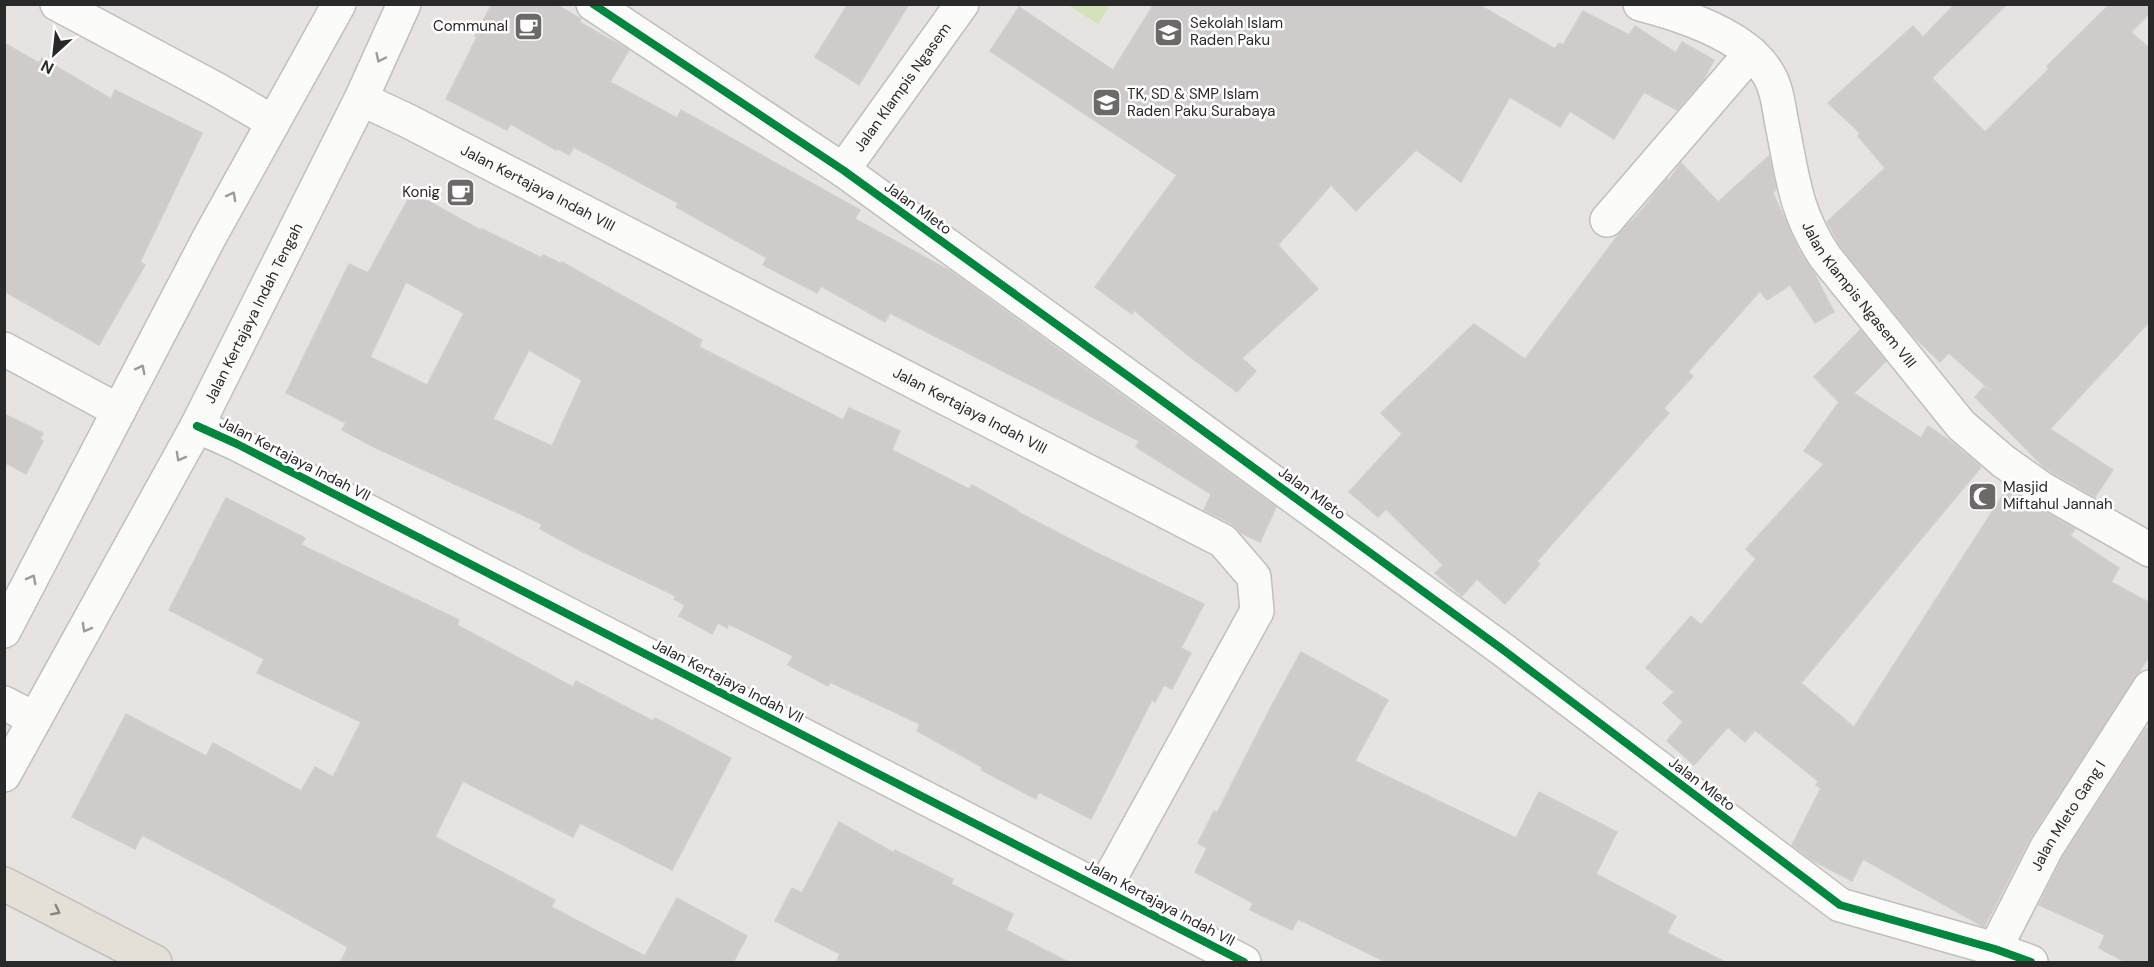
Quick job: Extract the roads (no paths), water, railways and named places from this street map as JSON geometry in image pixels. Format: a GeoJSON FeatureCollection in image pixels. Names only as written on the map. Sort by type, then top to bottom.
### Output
{"type":"FeatureCollection","features":[{"type":"Feature","properties":{"kind":"main road"},"geometry":{"type":"LineString","coordinates":[[4,884],[155,963]]}},
{"type":"Feature","properties":{"kind":"street"},"geometry":{"type":"LineString","coordinates":[[57,4],[273,122]]}},
{"type":"Feature","properties":{"kind":"street"},"geometry":{"type":"LineString","coordinates":[[4,631],[208,238],[339,4]]}},
{"type":"Feature","properties":{"kind":"street","name":"Jalan Kertajaya Indah Tengah"},"geometry":{"type":"LineString","coordinates":[[4,775],[197,426],[361,99],[404,4]]}},
{"type":"Feature","properties":{"kind":"street","name":"Jalan Mleto"},"geometry":{"type":"LineString","coordinates":[[593,4],[843,170],[1141,385],[1492,642],[1840,905],[1995,949],[2031,963]]}},
{"type":"Feature","properties":{"kind":"street","name":"Jalan Klampis Ngasem"},"geometry":{"type":"LineString","coordinates":[[843,170],[962,4]]}},
{"type":"Feature","properties":{"kind":"street","name":"Jalan Klampis Ngasem VIII"},"geometry":{"type":"LineString","coordinates":[[1640,4],[1663,10],[1720,32],[1751,53],[1767,71],[1775,92],[1797,202],[1811,236],[1826,258],[1961,425],[2003,461],[2041,488],[2150,550]]}},
{"type":"Feature","properties":{"kind":"street"},"geometry":{"type":"LineString","coordinates":[[1607,220],[1751,53]]}},
{"type":"Feature","properties":{"kind":"street","name":"Jalan Kertajaya Indah VIII"},"geometry":{"type":"LineString","coordinates":[[361,99],[406,120],[1223,541],[1254,577],[1257,611],[1104,889]]}},
{"type":"Feature","properties":{"kind":"street"},"geometry":{"type":"LineString","coordinates":[[4,349],[119,411]]}},
{"type":"Feature","properties":{"kind":"street","name":"Jalan Kertajaya Indah VII"},"geometry":{"type":"LineString","coordinates":[[197,426],[237,444],[1244,963]]}},
{"type":"Feature","properties":{"kind":"street","name":"Jalan Mleto Gang I"},"geometry":{"type":"LineString","coordinates":[[1995,949],[2047,847],[2150,687]]}},
{"type":"Feature","properties":{"kind":"street"},"geometry":{"type":"LineString","coordinates":[[4,703],[35,719]]}},
{"type":"Feature","properties":{"kind":"place","name":"Communal"},"geometry":{"type":"Point","coordinates":[529,26]}},
{"type":"Feature","properties":{"kind":"place","name":"Sekolah Islam Raden Paku"},"geometry":{"type":"Point","coordinates":[1169,32]}},
{"type":"Feature","properties":{"kind":"place","name":"TK, SD & SMP Islam Raden Paku Surabaya"},"geometry":{"type":"Point","coordinates":[1106,103]}},
{"type":"Feature","properties":{"kind":"place","name":"Konig"},"geometry":{"type":"Point","coordinates":[461,192]}},
{"type":"Feature","properties":{"kind":"place","name":"Masjid Miftahul Jannah"},"geometry":{"type":"Point","coordinates":[1982,496]}}]}
